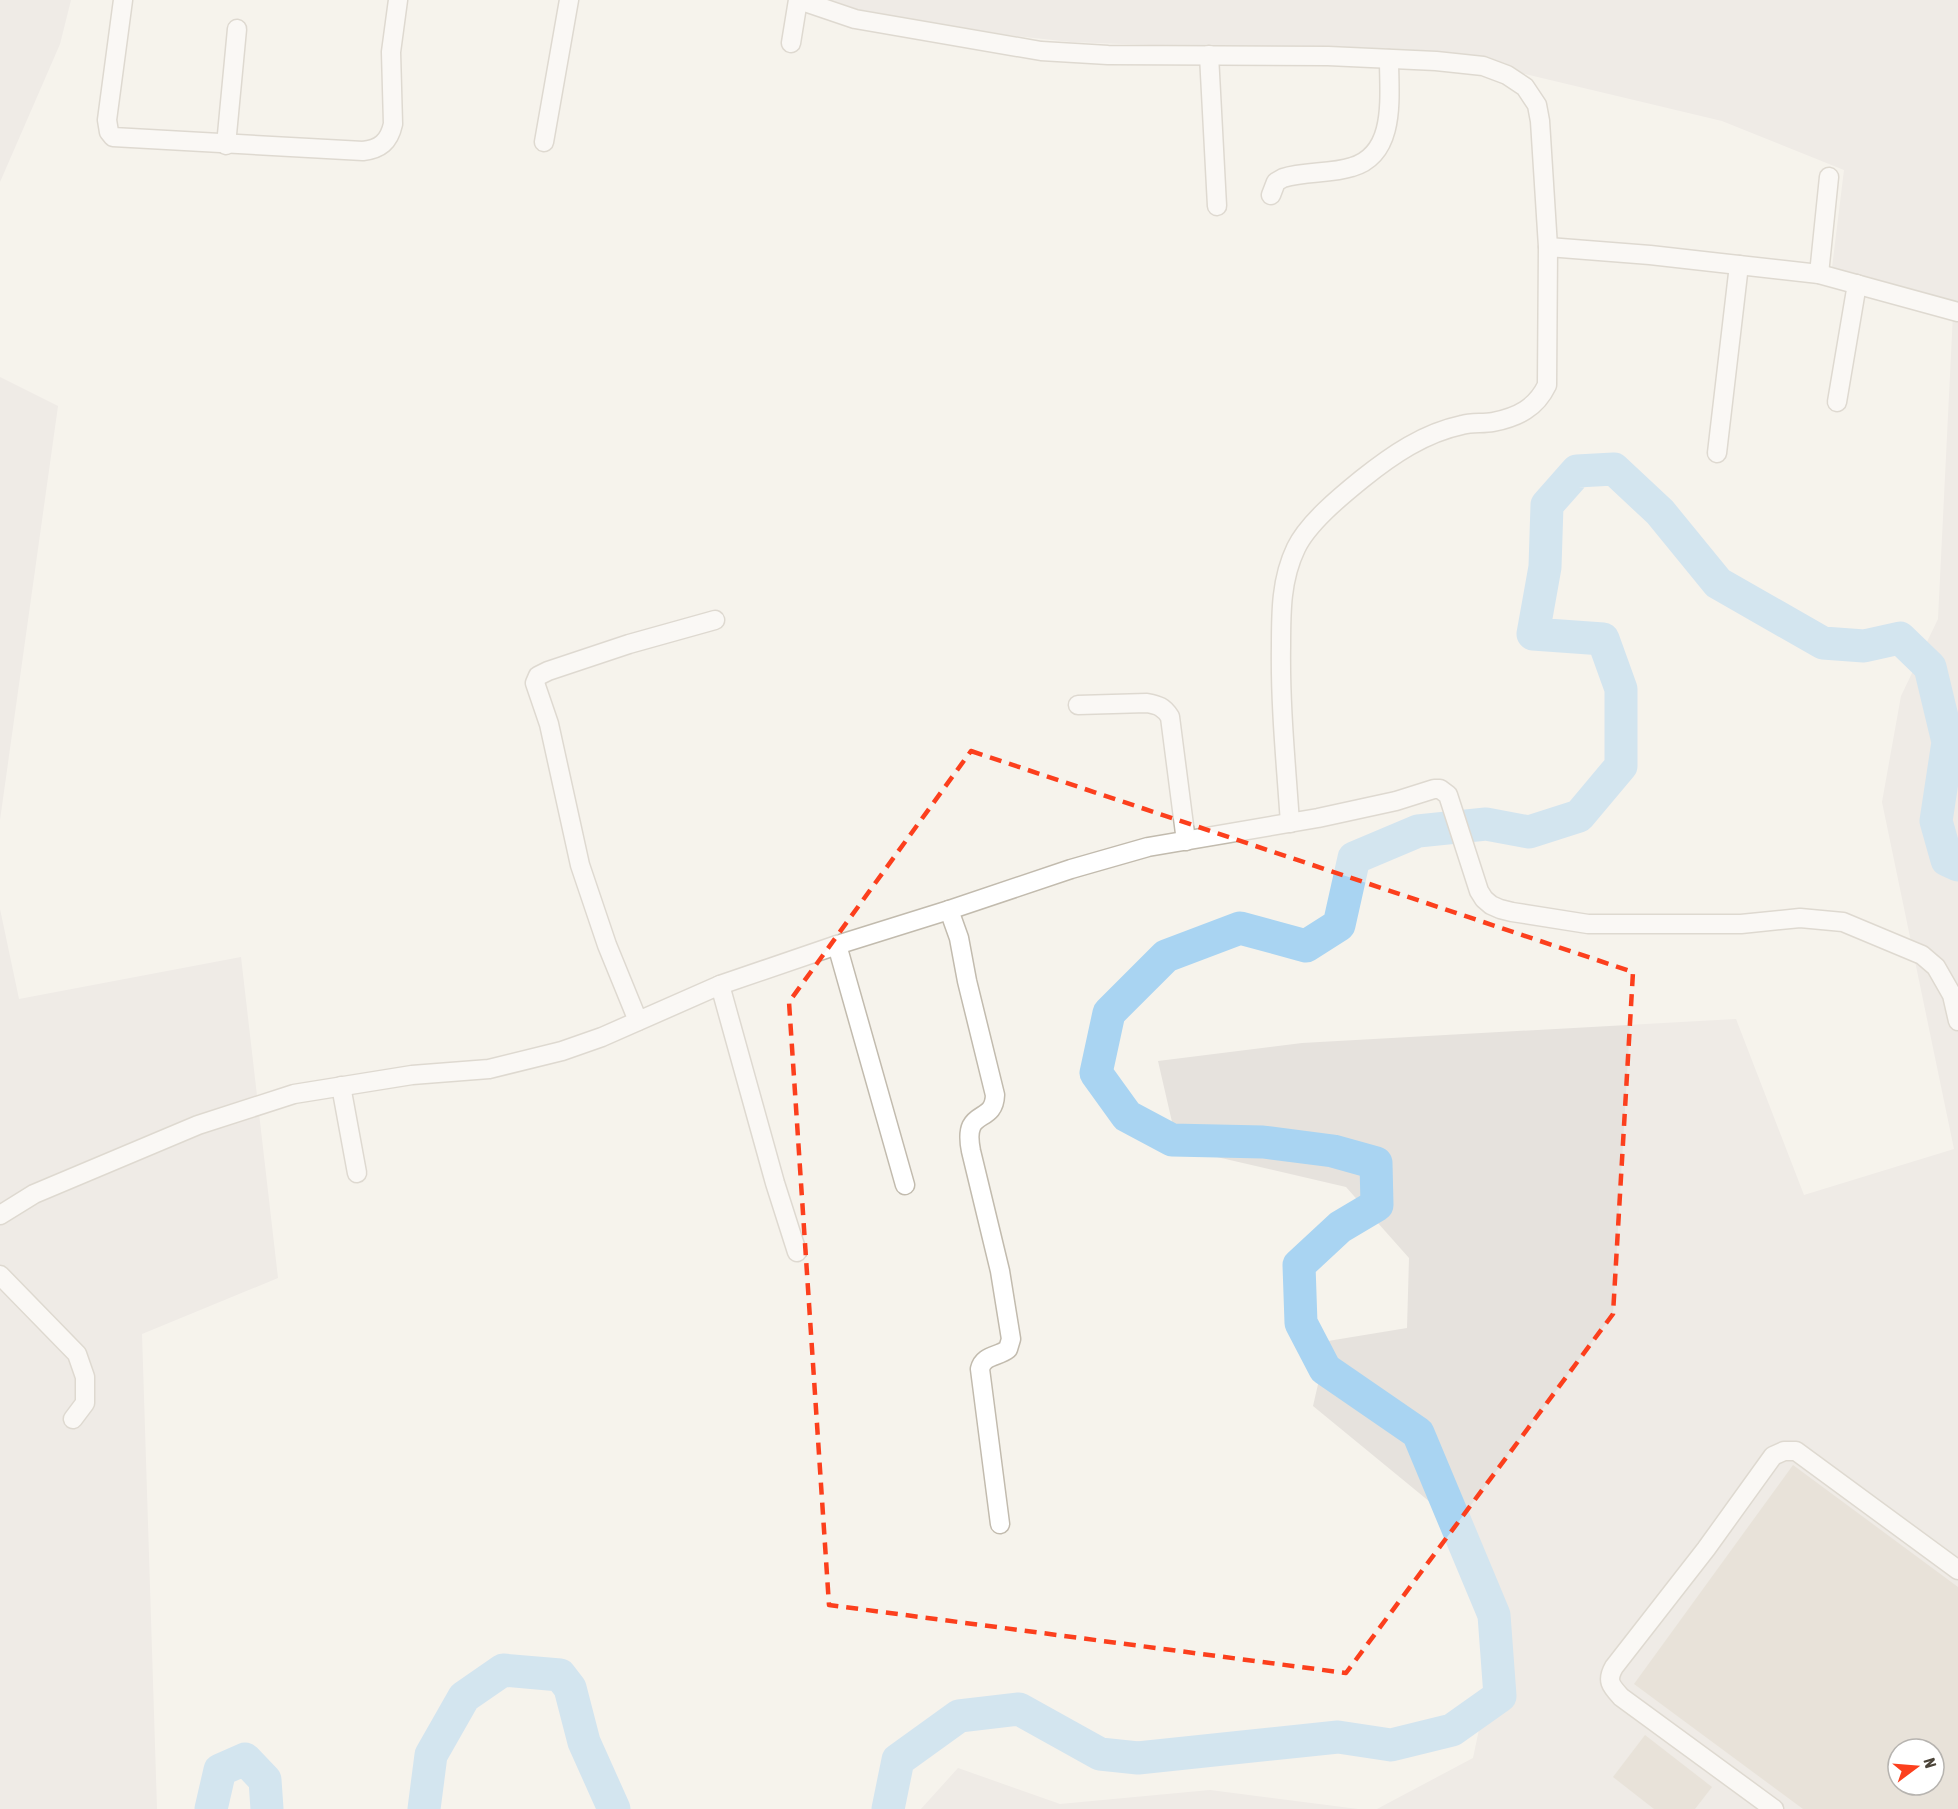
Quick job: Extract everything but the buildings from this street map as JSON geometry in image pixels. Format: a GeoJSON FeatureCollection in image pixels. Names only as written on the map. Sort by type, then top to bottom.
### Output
{"type":"FeatureCollection","features":[{"type":"Feature","properties":{"kind":"street"},"geometry":{"type":"LineString","coordinates":[[123,0],[107,120],[111,134],[118,139],[363,152],[382,145],[387,140],[393,124],[391,52],[398,0]]}},
{"type":"Feature","properties":{"kind":"street"},"geometry":{"type":"LineString","coordinates":[[544,142],[569,0]]}},
{"type":"Feature","properties":{"kind":"street"},"geometry":{"type":"LineString","coordinates":[[791,43],[798,0],[855,19],[1041,51],[1108,55],[1389,59],[1483,66],[1507,75],[1525,87],[1537,105],[1548,247],[1547,385],[1540,399],[1530,408],[1515,416],[1492,422],[1461,425],[1408,446],[1387,459],[1307,531],[1297,547],[1288,567],[1281,617],[1281,698],[1290,824]]}},
{"type":"Feature","properties":{"kind":"street"},"geometry":{"type":"LineString","coordinates":[[226,145],[237,29]]}},
{"type":"Feature","properties":{"kind":"street"},"geometry":{"type":"LineString","coordinates":[[1209,55],[1217,206]]}},
{"type":"Feature","properties":{"kind":"street"},"geometry":{"type":"LineString","coordinates":[[1271,195],[1276,183],[1283,178],[1352,167],[1374,154],[1384,137],[1389,110],[1389,59]]}},
{"type":"Feature","properties":{"kind":"street"},"geometry":{"type":"LineString","coordinates":[[1819,274],[1828,177]]}},
{"type":"Feature","properties":{"kind":"street"},"geometry":{"type":"LineString","coordinates":[[1548,247],[1819,274],[1958,312]]}},
{"type":"Feature","properties":{"kind":"street"},"geometry":{"type":"LineString","coordinates":[[1717,453],[1739,265]]}},
{"type":"Feature","properties":{"kind":"street"},"geometry":{"type":"LineString","coordinates":[[1837,402],[1857,284]]}},
{"type":"Feature","properties":{"kind":"street"},"geometry":{"type":"LineString","coordinates":[[638,1021],[607,945],[580,865],[549,724],[535,683],[538,676],[548,671],[629,644],[716,620]]}},
{"type":"Feature","properties":{"kind":"street"},"geometry":{"type":"LineString","coordinates":[[1078,705],[1148,703],[1155,704],[1166,711],[1170,717],[1186,841]]}},
{"type":"Feature","properties":{"kind":"street"},"geometry":{"type":"LineString","coordinates":[[0,1215],[34,1194],[198,1125],[294,1094],[412,1075],[489,1069],[562,1051],[602,1037],[720,985],[1071,869],[1148,847],[1290,824],[1396,801],[1434,789],[1444,792],[1450,800],[1479,891],[1491,905],[1512,912],[1588,924],[1741,924],[1800,918],[1843,922],[1922,955],[1936,967],[1952,995],[1958,1021]]}},
{"type":"Feature","properties":{"kind":"street"},"geometry":{"type":"LineString","coordinates":[[949,910],[959,938],[967,981],[995,1095],[991,1110],[975,1120],[968,1132],[1000,1271],[1011,1339],[1008,1349],[987,1358],[981,1363],[980,1369],[1000,1524]]}},
{"type":"Feature","properties":{"kind":"street"},"geometry":{"type":"LineString","coordinates":[[837,945],[905,1185]]}},
{"type":"Feature","properties":{"kind":"street"},"geometry":{"type":"LineString","coordinates":[[720,985],[775,1183],[797,1252]]}},
{"type":"Feature","properties":{"kind":"street"},"geometry":{"type":"LineString","coordinates":[[341,1086],[357,1173]]}},
{"type":"Feature","properties":{"kind":"street"},"geometry":{"type":"LineString","coordinates":[[0,1275],[77,1354],[85,1377],[85,1403],[73,1419]]}},
{"type":"Feature","properties":{"kind":"street"},"geometry":{"type":"LineString","coordinates":[[1774,1809],[1621,1696],[1611,1687],[1609,1680],[1614,1667],[1706,1549],[1773,1456],[1784,1451],[1796,1451],[1958,1570]]}},
{"type":"Feature","properties":{"kind":"highlighted area"},"geometry":{"type":"Polygon","coordinates":[[[971,751],[1633,972],[1613,1314],[1346,1673],[829,1605],[789,1002],[971,751]]]}},
{"type":"Feature","properties":{"kind":"shaded area"},"geometry":{"type":"Polygon","coordinates":[[[0,0],[71,0],[60,44],[0,182],[0,0]]]}},
{"type":"Feature","properties":{"kind":"shaded area"},"geometry":{"type":"Polygon","coordinates":[[[791,0],[1958,0],[1958,1809],[1377,1809],[1473,1758],[1493,1663],[1441,1511],[1313,1406],[1328,1341],[1407,1328],[1409,1258],[1346,1187],[1178,1148],[1158,1061],[1302,1043],[1736,1019],[1804,1195],[1954,1149],[1882,802],[1901,696],[1938,619],[1953,314],[1830,284],[1844,170],[1722,121],[1454,57],[1071,42],[831,16],[791,0]]]}},
{"type":"Feature","properties":{"kind":"shaded area"},"geometry":{"type":"Polygon","coordinates":[[[0,377],[58,406],[0,820],[0,377]]]}},
{"type":"Feature","properties":{"kind":"shaded area"},"geometry":{"type":"Polygon","coordinates":[[[0,909],[19,999],[241,957],[278,1278],[142,1334],[157,1809],[0,1809],[0,909]]]}},
{"type":"Feature","properties":{"kind":"shaded area"},"geometry":{"type":"Polygon","coordinates":[[[958,1768],[1060,1804],[1210,1790],[1358,1809],[921,1809],[958,1768]]]}},
{"type":"Feature","properties":{"kind":"waterway"},"geometry":{"type":"LineString","coordinates":[[888,1809],[898,1760],[959,1716],[1019,1709],[1100,1754],[1138,1758],[1338,1737],[1391,1745],[1452,1730],[1500,1696],[1494,1615],[1418,1433],[1325,1369],[1301,1323],[1299,1265],[1340,1227],[1377,1205],[1376,1163],[1333,1151],[1263,1142],[1172,1140],[1127,1116],[1096,1073],[1109,1013],[1166,956],[1240,928],[1306,946],[1339,925],[1354,858],[1418,831],[1486,824],[1529,832],[1579,816],[1621,766],[1621,689],[1603,639],[1533,634],[1545,567],[1547,505],[1577,471],[1614,469],[1660,512],[1718,583],[1823,643],[1864,646],[1900,638],[1930,667],[1948,742],[1936,821],[1947,860],[1958,865]]}},
{"type":"Feature","properties":{"kind":"waterway"},"geometry":{"type":"LineString","coordinates":[[424,1809],[431,1755],[464,1697],[503,1670],[560,1675],[570,1688],[584,1742],[614,1809]]}},
{"type":"Feature","properties":{"kind":"waterway"},"geometry":{"type":"LineString","coordinates":[[211,1809],[220,1770],[245,1759],[265,1780],[267,1809]]}}]}
